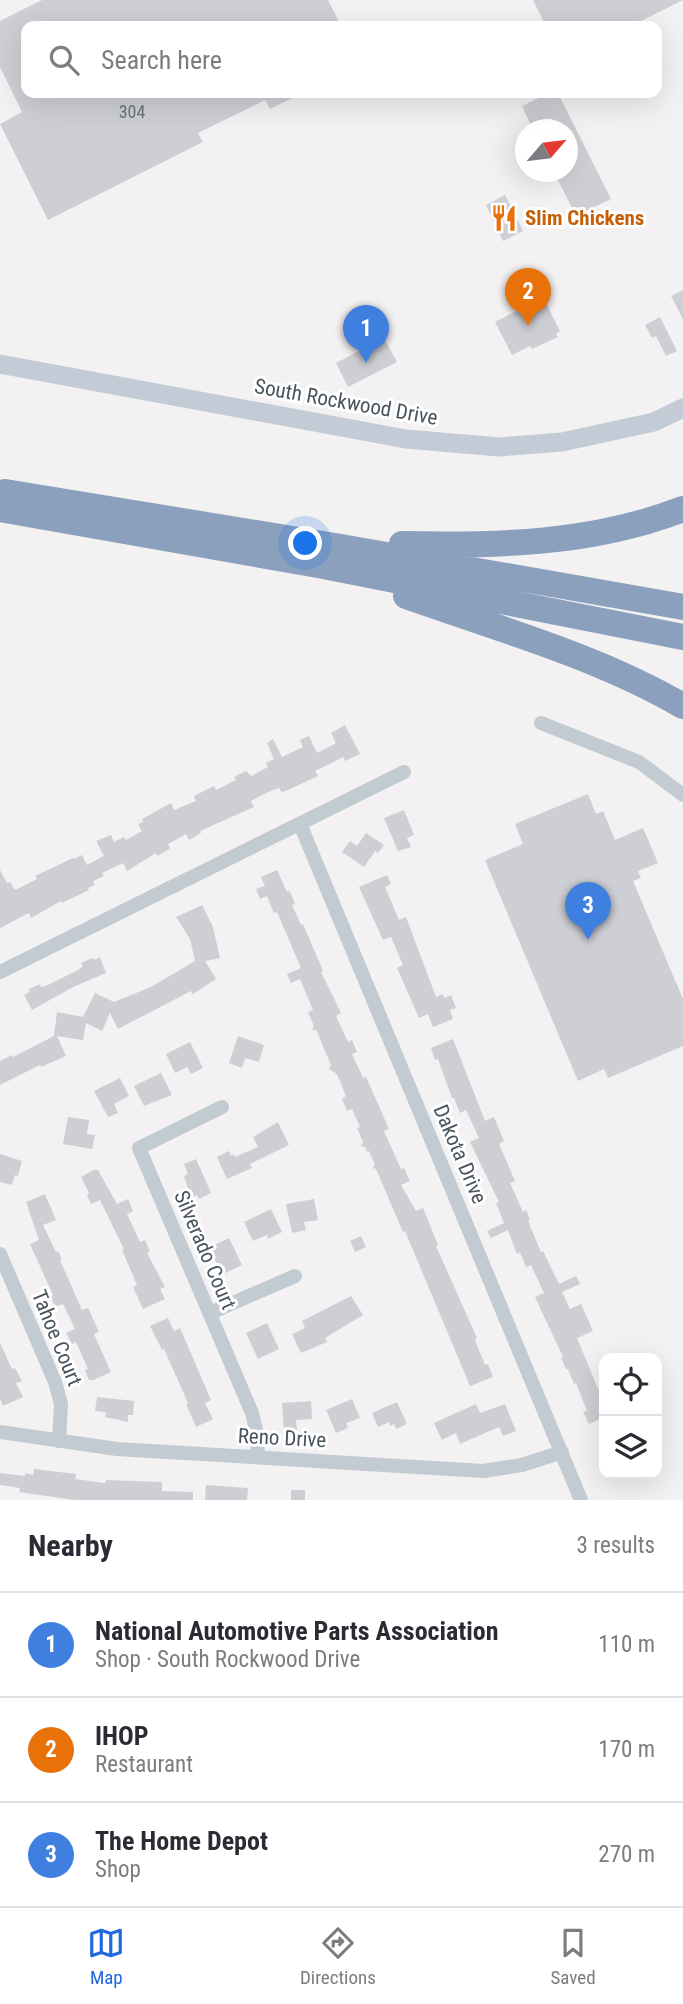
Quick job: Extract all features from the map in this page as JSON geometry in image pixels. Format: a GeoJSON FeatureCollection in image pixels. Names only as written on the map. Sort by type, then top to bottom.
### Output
{"type":"FeatureCollection","features":[{"type":"Feature","properties":{"kind":"highway"},"geometry":{"type":"LineString","coordinates":[[0,492],[683,607]]}},
{"type":"Feature","properties":{"kind":"highway"},"geometry":{"type":"LineString","coordinates":[[40,498],[84,500],[401,544],[471,545],[554,541],[605,533],[653,521],[683,509]]}},
{"type":"Feature","properties":{"kind":"highway"},"geometry":{"type":"LineString","coordinates":[[0,509],[318,565],[683,637]]}},
{"type":"Feature","properties":{"kind":"highway"},"geometry":{"type":"LineString","coordinates":[[318,565],[580,657],[649,686],[683,706]]}},
{"type":"Feature","properties":{"kind":"main road","name":"South Rockwood Drive"},"geometry":{"type":"LineString","coordinates":[[0,364],[407,439],[499,447],[562,442],[654,422],[683,408]]}},
{"type":"Feature","properties":{"kind":"street"},"geometry":{"type":"LineString","coordinates":[[541,723],[639,762],[683,796]]}},
{"type":"Feature","properties":{"kind":"street"},"geometry":{"type":"LineString","coordinates":[[0,972],[404,772]]}},
{"type":"Feature","properties":{"kind":"street","name":"Dakota Drive"},"geometry":{"type":"LineString","coordinates":[[300,824],[581,1500]]}},
{"type":"Feature","properties":{"kind":"street","name":"Silverado Court"},"geometry":{"type":"LineString","coordinates":[[222,1107],[139,1148],[251,1413],[257,1434],[258,1457]]}},
{"type":"Feature","properties":{"kind":"street","name":"Tahoe Court"},"geometry":{"type":"LineString","coordinates":[[0,1254],[55,1382],[61,1404],[59,1441]]}},
{"type":"Feature","properties":{"kind":"street"},"geometry":{"type":"LineString","coordinates":[[210,1313],[295,1276]]}},
{"type":"Feature","properties":{"kind":"street","name":"Reno Drive"},"geometry":{"type":"LineString","coordinates":[[0,1432],[117,1449],[484,1471],[522,1465],[562,1452]]}},
{"type":"Feature","properties":{"kind":"building"},"geometry":{"type":"Polygon","coordinates":[[[42,0],[328,0],[338,21],[21,21],[21,98],[293,98],[270,109],[265,100],[198,133],[203,142],[48,220],[0,124],[22,112],[0,67],[0,21],[42,0]]]}},
{"type":"Feature","properties":{"kind":"building"},"geometry":{"type":"Polygon","coordinates":[[[533,0],[683,0],[641,21],[544,21],[533,0]]]}},
{"type":"Feature","properties":{"kind":"building"},"geometry":{"type":"Polygon","coordinates":[[[539,98],[560,98],[571,119],[528,119],[522,106],[539,98]]]}},
{"type":"Feature","properties":{"kind":"building"},"geometry":{"type":"Polygon","coordinates":[[[578,133],[611,199],[576,216],[559,182],[578,182],[578,133]]]}},
{"type":"Feature","properties":{"kind":"building","name":"Slim Chickens"},"geometry":{"type":"Polygon","coordinates":[[[505,195],[523,231],[503,241],[486,205],[505,195]]]}},
{"type":"Feature","properties":{"kind":"building"},"geometry":{"type":"Polygon","coordinates":[[[683,290],[683,319],[671,296],[683,290]]]}},
{"type":"Feature","properties":{"kind":"building"},"geometry":{"type":"Polygon","coordinates":[[[543,297],[560,331],[556,334],[558,337],[512,355],[495,322],[543,297]]]}},
{"type":"Feature","properties":{"kind":"building"},"geometry":{"type":"Polygon","coordinates":[[[660,317],[677,351],[666,356],[656,336],[652,338],[645,325],[660,317]]]}},
{"type":"Feature","properties":{"kind":"building"},"geometry":{"type":"Polygon","coordinates":[[[384,338],[397,362],[348,387],[336,363],[384,338]]]}},
{"type":"Feature","properties":{"kind":"building"},"geometry":{"type":"Polygon","coordinates":[[[345,725],[360,754],[345,761],[343,757],[315,771],[318,776],[288,790],[282,792],[279,788],[268,792],[251,801],[254,807],[200,831],[201,833],[189,840],[186,834],[168,844],[170,849],[157,856],[156,853],[127,871],[123,863],[102,873],[104,876],[93,881],[95,885],[88,888],[89,890],[62,903],[61,901],[31,918],[29,913],[0,928],[0,870],[7,883],[10,882],[15,890],[37,879],[35,876],[73,858],[82,855],[87,865],[104,856],[96,841],[111,835],[114,842],[124,837],[126,840],[142,831],[138,824],[143,822],[142,819],[171,803],[174,810],[196,801],[194,796],[214,786],[216,790],[236,780],[234,777],[246,771],[251,776],[268,767],[266,763],[274,759],[267,743],[273,739],[282,757],[303,747],[300,740],[309,736],[317,753],[336,743],[331,733],[345,725]]]}},
{"type":"Feature","properties":{"kind":"building"},"geometry":{"type":"Polygon","coordinates":[[[588,794],[596,814],[603,811],[615,840],[643,828],[658,863],[638,871],[641,878],[633,881],[683,999],[683,1046],[608,1078],[604,1069],[578,1081],[485,860],[523,844],[515,824],[588,794]]]}},
{"type":"Feature","properties":{"kind":"building"},"geometry":{"type":"Polygon","coordinates":[[[404,810],[414,835],[407,838],[411,847],[398,851],[384,818],[404,810]]]}},
{"type":"Feature","properties":{"kind":"building"},"geometry":{"type":"Polygon","coordinates":[[[366,833],[384,845],[378,853],[375,851],[364,867],[342,852],[350,841],[357,846],[366,833]]]}},
{"type":"Feature","properties":{"kind":"building"},"geometry":{"type":"Polygon","coordinates":[[[277,870],[287,892],[290,891],[295,904],[292,905],[301,925],[303,924],[323,971],[321,972],[341,1013],[336,1016],[348,1042],[352,1040],[357,1052],[352,1054],[363,1078],[366,1077],[389,1129],[384,1131],[401,1169],[404,1168],[410,1181],[401,1185],[416,1211],[423,1208],[438,1245],[436,1246],[477,1338],[475,1340],[485,1365],[488,1364],[493,1377],[470,1386],[405,1231],[403,1232],[376,1169],[373,1168],[375,1165],[369,1151],[361,1146],[363,1142],[357,1128],[360,1127],[352,1109],[347,1111],[342,1099],[346,1096],[337,1074],[329,1069],[331,1065],[317,1031],[312,1029],[314,1026],[308,1012],[313,1010],[300,979],[291,983],[287,974],[301,968],[277,912],[274,913],[267,896],[260,899],[256,889],[265,886],[261,877],[277,870]]]}},
{"type":"Feature","properties":{"kind":"building"},"geometry":{"type":"Polygon","coordinates":[[[387,875],[391,884],[385,887],[399,920],[406,917],[436,997],[451,995],[456,1008],[450,1010],[453,1019],[433,1027],[428,1014],[419,1018],[397,968],[403,965],[391,937],[383,940],[359,887],[387,875]]]}},
{"type":"Feature","properties":{"kind":"building"},"geometry":{"type":"Polygon","coordinates":[[[202,905],[213,927],[220,958],[205,961],[216,979],[193,994],[191,991],[118,1029],[110,1013],[102,1031],[86,1023],[83,1040],[57,1036],[66,1056],[41,1067],[40,1065],[0,1085],[0,1061],[54,1036],[57,1012],[83,1017],[95,993],[114,1002],[151,987],[195,961],[190,939],[176,917],[202,905]]]}},
{"type":"Feature","properties":{"kind":"building"},"geometry":{"type":"Polygon","coordinates":[[[100,957],[106,973],[73,987],[32,1010],[24,995],[30,992],[29,989],[40,984],[41,987],[48,985],[78,970],[83,966],[81,963],[100,957]]]}},
{"type":"Feature","properties":{"kind":"building"},"geometry":{"type":"Polygon","coordinates":[[[238,1036],[264,1045],[259,1062],[245,1058],[242,1068],[229,1063],[238,1036]]]}},
{"type":"Feature","properties":{"kind":"building"},"geometry":{"type":"Polygon","coordinates":[[[453,1039],[485,1121],[494,1117],[504,1141],[499,1144],[515,1181],[510,1183],[523,1212],[526,1210],[541,1252],[543,1251],[559,1284],[576,1276],[580,1284],[562,1292],[570,1309],[581,1304],[593,1331],[577,1338],[599,1388],[599,1419],[589,1424],[576,1383],[574,1384],[566,1369],[535,1297],[544,1293],[531,1265],[526,1267],[520,1252],[517,1254],[508,1230],[491,1238],[487,1231],[504,1223],[496,1203],[499,1202],[470,1142],[479,1138],[466,1110],[460,1113],[452,1098],[438,1059],[435,1060],[431,1048],[453,1039]]]}},
{"type":"Feature","properties":{"kind":"building"},"geometry":{"type":"Polygon","coordinates":[[[190,1042],[203,1068],[191,1074],[187,1067],[175,1073],[166,1054],[190,1042]]]}},
{"type":"Feature","properties":{"kind":"building"},"geometry":{"type":"Polygon","coordinates":[[[161,1073],[172,1095],[144,1106],[134,1086],[161,1073]]]}},
{"type":"Feature","properties":{"kind":"building"},"geometry":{"type":"Polygon","coordinates":[[[120,1078],[129,1096],[114,1104],[118,1113],[108,1117],[94,1091],[120,1078]]]}},
{"type":"Feature","properties":{"kind":"building"},"geometry":{"type":"Polygon","coordinates":[[[68,1117],[89,1120],[87,1134],[95,1135],[92,1149],[63,1144],[68,1117]]]}},
{"type":"Feature","properties":{"kind":"building"},"geometry":{"type":"Polygon","coordinates":[[[278,1122],[289,1145],[250,1164],[252,1168],[227,1179],[217,1157],[229,1151],[231,1156],[234,1154],[235,1157],[258,1147],[253,1137],[278,1122]]]}},
{"type":"Feature","properties":{"kind":"building"},"geometry":{"type":"Polygon","coordinates":[[[0,1154],[22,1161],[12,1185],[0,1182],[0,1154]]]}},
{"type":"Feature","properties":{"kind":"building"},"geometry":{"type":"Polygon","coordinates":[[[196,1159],[211,1193],[199,1199],[197,1195],[191,1198],[184,1176],[188,1174],[184,1164],[196,1159]]]}},
{"type":"Feature","properties":{"kind":"building"},"geometry":{"type":"Polygon","coordinates":[[[98,1170],[117,1204],[128,1199],[133,1211],[127,1214],[140,1242],[145,1240],[150,1251],[147,1253],[165,1287],[160,1289],[165,1299],[143,1309],[133,1287],[137,1285],[122,1250],[124,1249],[100,1200],[91,1204],[87,1195],[89,1193],[81,1177],[98,1170]]]}},
{"type":"Feature","properties":{"kind":"building"},"geometry":{"type":"Polygon","coordinates":[[[45,1194],[56,1220],[43,1225],[62,1259],[60,1260],[82,1310],[88,1308],[99,1332],[94,1334],[111,1372],[93,1380],[89,1380],[85,1370],[88,1369],[76,1342],[72,1344],[66,1333],[75,1329],[63,1304],[55,1307],[51,1296],[53,1295],[30,1244],[39,1240],[26,1202],[45,1194]]]}},
{"type":"Feature","properties":{"kind":"building"},"geometry":{"type":"Polygon","coordinates":[[[314,1199],[318,1220],[304,1222],[306,1230],[292,1233],[286,1204],[314,1199]]]}},
{"type":"Feature","properties":{"kind":"building"},"geometry":{"type":"Polygon","coordinates":[[[271,1209],[282,1232],[268,1239],[267,1235],[253,1241],[244,1222],[271,1209]]]}},
{"type":"Feature","properties":{"kind":"building"},"geometry":{"type":"Polygon","coordinates":[[[361,1236],[366,1247],[355,1252],[350,1241],[361,1236]]]}},
{"type":"Feature","properties":{"kind":"building"},"geometry":{"type":"Polygon","coordinates":[[[229,1238],[242,1265],[221,1275],[210,1247],[229,1238]]]}},
{"type":"Feature","properties":{"kind":"building"},"geometry":{"type":"Polygon","coordinates":[[[351,1296],[363,1315],[325,1338],[327,1342],[301,1353],[292,1334],[305,1328],[302,1321],[351,1296]]]}},
{"type":"Feature","properties":{"kind":"building"},"geometry":{"type":"Polygon","coordinates":[[[168,1318],[174,1331],[180,1328],[211,1400],[205,1403],[213,1419],[196,1427],[164,1349],[162,1350],[150,1326],[168,1318]]]}},
{"type":"Feature","properties":{"kind":"building"},"geometry":{"type":"Polygon","coordinates":[[[267,1323],[279,1349],[258,1359],[246,1333],[267,1323]]]}},
{"type":"Feature","properties":{"kind":"building"},"geometry":{"type":"Polygon","coordinates":[[[0,1343],[12,1369],[15,1368],[22,1381],[16,1383],[23,1397],[3,1406],[0,1399],[0,1343]]]}},
{"type":"Feature","properties":{"kind":"building"},"geometry":{"type":"Polygon","coordinates":[[[97,1397],[134,1401],[133,1415],[128,1415],[128,1422],[105,1417],[106,1412],[95,1411],[97,1397]]]}},
{"type":"Feature","properties":{"kind":"building"},"geometry":{"type":"Polygon","coordinates":[[[352,1399],[360,1418],[346,1423],[348,1428],[336,1433],[326,1410],[352,1399]]]}},
{"type":"Feature","properties":{"kind":"building"},"geometry":{"type":"Polygon","coordinates":[[[311,1401],[312,1419],[296,1420],[297,1430],[284,1431],[282,1403],[311,1401]]]}},
{"type":"Feature","properties":{"kind":"building"},"geometry":{"type":"Polygon","coordinates":[[[397,1402],[407,1424],[396,1429],[394,1424],[390,1426],[389,1422],[378,1427],[372,1413],[397,1402]]]}},
{"type":"Feature","properties":{"kind":"building"},"geometry":{"type":"Polygon","coordinates":[[[476,1404],[480,1413],[505,1404],[516,1431],[503,1436],[499,1427],[460,1444],[456,1433],[442,1440],[434,1423],[476,1404]]]}},
{"type":"Feature","properties":{"kind":"building"},"geometry":{"type":"Polygon","coordinates":[[[34,1469],[76,1474],[75,1479],[105,1483],[106,1480],[162,1482],[162,1491],[193,1492],[193,1500],[75,1500],[19,1492],[20,1488],[0,1485],[0,1473],[25,1476],[25,1473],[33,1475],[34,1469]]]}},
{"type":"Feature","properties":{"kind":"building"},"geometry":{"type":"Polygon","coordinates":[[[206,1485],[248,1488],[247,1500],[205,1500],[206,1485]]]}},
{"type":"Feature","properties":{"kind":"building"},"geometry":{"type":"Polygon","coordinates":[[[291,1490],[305,1490],[305,1500],[291,1500],[291,1490]]]}},
{"type":"Feature","properties":{"kind":"place","name":"Slim Chickens"},"geometry":{"type":"Point","coordinates":[504,218]}},
{"type":"Feature","properties":{"kind":"place","name":"IHOP"},"geometry":{"type":"Point","coordinates":[528,326]}},
{"type":"Feature","properties":{"kind":"place","name":"National Automotive Parts Association"},"geometry":{"type":"Point","coordinates":[366,363]}},
{"type":"Feature","properties":{"kind":"place","name":"The Home Depot"},"geometry":{"type":"Point","coordinates":[588,940]}}]}
